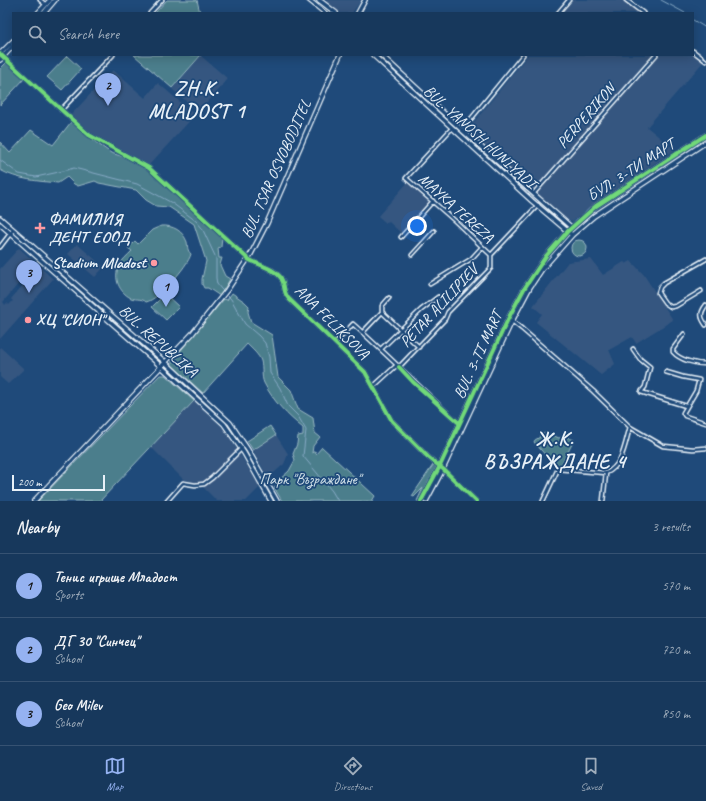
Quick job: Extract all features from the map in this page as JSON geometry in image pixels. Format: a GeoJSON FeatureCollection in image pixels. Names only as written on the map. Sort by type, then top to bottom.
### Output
{"type":"FeatureCollection","features":[{"type":"Feature","properties":{"kind":"street"},"geometry":{"type":"LineString","coordinates":[[40,0],[46,5]]}},
{"type":"Feature","properties":{"kind":"street"},"geometry":{"type":"LineString","coordinates":[[39,12],[50,0]]}},
{"type":"Feature","properties":{"kind":"street"},"geometry":{"type":"LineString","coordinates":[[45,12],[55,0]]}},
{"type":"Feature","properties":{"kind":"street"},"geometry":{"type":"LineString","coordinates":[[151,12],[162,0]]}},
{"type":"Feature","properties":{"kind":"street"},"geometry":{"type":"LineString","coordinates":[[309,0],[324,12]]}},
{"type":"Feature","properties":{"kind":"street"},"geometry":{"type":"LineString","coordinates":[[319,0],[335,12]]}},
{"type":"Feature","properties":{"kind":"street"},"geometry":{"type":"LineString","coordinates":[[358,12],[364,0]]}},
{"type":"Feature","properties":{"kind":"street"},"geometry":{"type":"LineString","coordinates":[[559,12],[569,0]]}},
{"type":"Feature","properties":{"kind":"street"},"geometry":{"type":"LineString","coordinates":[[626,0],[642,12]]}},
{"type":"Feature","properties":{"kind":"street"},"geometry":{"type":"LineString","coordinates":[[1,56],[12,42]]}},
{"type":"Feature","properties":{"kind":"street"},"geometry":{"type":"LineString","coordinates":[[1,56],[12,47]]}},
{"type":"Feature","properties":{"kind":"street"},"geometry":{"type":"LineString","coordinates":[[694,52],[706,61]]}},
{"type":"Feature","properties":{"kind":"street","name":"ANA FELIKSOVA"},"geometry":{"type":"LineString","coordinates":[[1,56],[89,135],[149,168],[248,259],[278,275],[283,283],[284,293],[365,372],[392,421],[476,501]]}},
{"type":"Feature","properties":{"kind":"street"},"geometry":{"type":"LineString","coordinates":[[61,110],[112,56]]}},
{"type":"Feature","properties":{"kind":"street","name":"BUL. TSAR OSVOBODITEL"},"geometry":{"type":"LineString","coordinates":[[34,501],[192,334],[227,290],[248,259],[269,219],[340,56]]}},
{"type":"Feature","properties":{"kind":"street","name":"BUL. YANOSH HUNIYADI"},"geometry":{"type":"LineString","coordinates":[[374,56],[572,235]]}},
{"type":"Feature","properties":{"kind":"street","name":"BUL. YANOSH HUNIYADI"},"geometry":{"type":"LineString","coordinates":[[382,56],[462,130],[576,231]]}},
{"type":"Feature","properties":{"kind":"street"},"geometry":{"type":"LineString","coordinates":[[462,130],[522,56]]}},
{"type":"Feature","properties":{"kind":"street","name":"PERPERIKON"},"geometry":{"type":"LineString","coordinates":[[534,193],[655,56]]}},
{"type":"Feature","properties":{"kind":"street","name":"MAYKA TEREZA"},"geometry":{"type":"LineString","coordinates":[[452,128],[406,178],[491,255]]}},
{"type":"Feature","properties":{"kind":"street","name":"БУЛ. 3-ТИ МАРТ"},"geometry":{"type":"LineString","coordinates":[[572,227],[596,206],[706,135]]}},
{"type":"Feature","properties":{"kind":"street","name":"BUL. 3-TI MART"},"geometry":{"type":"LineString","coordinates":[[421,501],[441,467],[512,321],[535,279],[549,260],[576,231],[600,211],[706,142]]}},
{"type":"Feature","properties":{"kind":"street"},"geometry":{"type":"LineString","coordinates":[[401,237],[433,201]]}},
{"type":"Feature","properties":{"kind":"street","name":"PETAR ALILIPIEV"},"geometry":{"type":"LineString","coordinates":[[374,386],[398,366],[445,319],[448,312],[491,268],[491,255],[538,205]]}},
{"type":"Feature","properties":{"kind":"street"},"geometry":{"type":"LineString","coordinates":[[596,206],[600,211]]}},
{"type":"Feature","properties":{"kind":"street","name":"BUL. REPUBLIKA"},"geometry":{"type":"LineString","coordinates":[[0,218],[12,232],[224,424],[241,448],[271,501]]}},
{"type":"Feature","properties":{"kind":"street","name":"BUL. REPUBLIKA"},"geometry":{"type":"LineString","coordinates":[[0,224],[12,232],[165,362],[230,423],[245,445],[277,501]]}},
{"type":"Feature","properties":{"kind":"street","name":"BUL. 3-TI MART"},"geometry":{"type":"LineString","coordinates":[[426,501],[459,423],[509,317],[546,256],[572,227]]}},
{"type":"Feature","properties":{"kind":"street"},"geometry":{"type":"LineString","coordinates":[[412,255],[434,231]]}},
{"type":"Feature","properties":{"kind":"street"},"geometry":{"type":"LineString","coordinates":[[0,247],[12,232]]}},
{"type":"Feature","properties":{"kind":"street"},"geometry":{"type":"LineString","coordinates":[[430,284],[471,259],[482,247]]}},
{"type":"Feature","properties":{"kind":"street"},"geometry":{"type":"LineString","coordinates":[[701,291],[676,306],[671,307],[665,303],[658,293],[660,286],[664,283],[706,259]]}},
{"type":"Feature","properties":{"kind":"street"},"geometry":{"type":"LineString","coordinates":[[381,349],[421,310],[438,297]]}},
{"type":"Feature","properties":{"kind":"street"},"geometry":{"type":"LineString","coordinates":[[363,332],[382,312],[382,306],[389,298]]}},
{"type":"Feature","properties":{"kind":"street"},"geometry":{"type":"LineString","coordinates":[[706,305],[701,314],[701,318],[706,325]]}},
{"type":"Feature","properties":{"kind":"street"},"geometry":{"type":"LineString","coordinates":[[382,312],[418,347]]}},
{"type":"Feature","properties":{"kind":"street"},"geometry":{"type":"LineString","coordinates":[[512,321],[593,391],[630,427],[663,446],[693,449],[706,447]]}},
{"type":"Feature","properties":{"kind":"street"},"geometry":{"type":"LineString","coordinates":[[335,343],[354,324],[413,382],[459,423]]}},
{"type":"Feature","properties":{"kind":"street"},"geometry":{"type":"LineString","coordinates":[[684,334],[673,349],[673,352],[694,363],[706,364]]}},
{"type":"Feature","properties":{"kind":"street"},"geometry":{"type":"LineString","coordinates":[[633,349],[640,359],[650,367],[645,386],[641,392],[686,406]]}},
{"type":"Feature","properties":{"kind":"street"},"geometry":{"type":"LineString","coordinates":[[666,372],[683,378],[698,380],[696,391],[686,406],[683,414],[706,423]]}},
{"type":"Feature","properties":{"kind":"street"},"geometry":{"type":"LineString","coordinates":[[543,501],[558,469],[606,473],[613,470],[620,462],[630,427]]}},
{"type":"Feature","properties":{"kind":"street"},"geometry":{"type":"LineString","coordinates":[[167,501],[183,484],[200,485],[209,480],[245,445]]}},
{"type":"Feature","properties":{"kind":"street"},"geometry":{"type":"LineString","coordinates":[[603,501],[606,473]]}},
{"type":"Feature","properties":{"kind":"shaded area"},"geometry":{"type":"Polygon","coordinates":[[[324,0],[361,0],[353,12],[340,12],[324,0]]]}},
{"type":"Feature","properties":{"kind":"shaded area"},"geometry":{"type":"Polygon","coordinates":[[[572,0],[622,0],[639,12],[563,12],[572,0]]]}},
{"type":"Feature","properties":{"kind":"shaded area"},"geometry":{"type":"Polygon","coordinates":[[[694,55],[703,62],[647,127],[675,150],[599,200],[572,222],[565,218],[467,131],[527,56],[694,55]]]}},
{"type":"Feature","properties":{"kind":"shaded area"},"geometry":{"type":"Polygon","coordinates":[[[201,56],[228,79],[199,112],[172,89],[201,56]]]}},
{"type":"Feature","properties":{"kind":"shaded area"},"geometry":{"type":"Polygon","coordinates":[[[113,70],[145,98],[158,83],[195,115],[149,165],[91,133],[71,115],[113,70]]]}},
{"type":"Feature","properties":{"kind":"shaded area"},"geometry":{"type":"Polygon","coordinates":[[[409,181],[431,201],[401,233],[388,221],[386,223],[378,216],[409,181]]]}},
{"type":"Feature","properties":{"kind":"shaded area"},"geometry":{"type":"Polygon","coordinates":[[[77,244],[104,267],[95,277],[68,254],[77,244]]]}},
{"type":"Feature","properties":{"kind":"shaded area"},"geometry":{"type":"Polygon","coordinates":[[[19,248],[53,279],[0,339],[0,269],[19,248]],[[23,268],[16,277],[18,279],[21,275],[24,277],[3,302],[5,305],[7,303],[9,305],[13,301],[11,299],[24,284],[26,286],[35,276],[34,274],[36,272],[33,269],[28,275],[24,272],[26,270],[23,268]]]}},
{"type":"Feature","properties":{"kind":"shaded area"},"geometry":{"type":"Polygon","coordinates":[[[591,259],[603,275],[624,262],[626,264],[631,261],[644,275],[673,320],[636,343],[632,337],[609,350],[615,364],[601,375],[536,322],[542,314],[533,306],[568,262],[591,259]]]}},
{"type":"Feature","properties":{"kind":"shaded area"},"geometry":{"type":"Polygon","coordinates":[[[0,347],[24,369],[8,384],[0,377],[0,347]]]}},
{"type":"Feature","properties":{"kind":"shaded area"},"geometry":{"type":"Polygon","coordinates":[[[194,401],[225,430],[260,487],[246,501],[217,501],[199,483],[184,480],[151,447],[194,401]]]}},
{"type":"Feature","properties":{"kind":"shaded area"},"geometry":{"type":"Polygon","coordinates":[[[276,435],[288,454],[284,464],[268,478],[253,450],[276,435]]]}},
{"type":"Feature","properties":{"kind":"green space"},"geometry":{"type":"Polygon","coordinates":[[[167,0],[197,0],[200,12],[156,12],[167,0]]]}},
{"type":"Feature","properties":{"kind":"green space"},"geometry":{"type":"Polygon","coordinates":[[[67,56],[81,69],[62,90],[47,77],[67,56]]]}},
{"type":"Feature","properties":{"kind":"green space"},"geometry":{"type":"Polygon","coordinates":[[[135,56],[200,56],[172,88],[135,56]]]}},
{"type":"Feature","properties":{"kind":"green space"},"geometry":{"type":"Polygon","coordinates":[[[6,63],[25,78],[0,105],[0,69],[6,63]]]}},
{"type":"Feature","properties":{"kind":"green space"},"geometry":{"type":"Polygon","coordinates":[[[71,122],[88,137],[111,153],[124,157],[151,172],[222,237],[221,247],[218,248],[219,258],[222,258],[220,265],[225,276],[230,279],[220,296],[208,288],[204,288],[202,284],[206,261],[194,224],[169,207],[156,206],[146,200],[136,190],[95,181],[78,186],[67,177],[58,183],[43,182],[28,180],[0,170],[0,142],[10,153],[31,130],[53,145],[71,122]]]}},
{"type":"Feature","properties":{"kind":"green space","name":"Stadium Mladost"},"geometry":{"type":"Polygon","coordinates":[[[161,226],[173,228],[183,235],[187,242],[188,250],[191,254],[189,259],[172,282],[151,300],[146,302],[131,298],[123,292],[118,284],[117,271],[119,266],[132,251],[128,248],[135,241],[138,244],[152,230],[161,226]]]}},
{"type":"Feature","properties":{"kind":"green space"},"geometry":{"type":"Polygon","coordinates":[[[20,236],[159,357],[156,362],[17,239],[20,236]]]}},
{"type":"Feature","properties":{"kind":"green space"},"geometry":{"type":"Polygon","coordinates":[[[579,240],[585,242],[587,248],[585,254],[579,256],[573,254],[571,248],[573,242],[579,240]]]}},
{"type":"Feature","properties":{"kind":"green space","name":"Парк \"Възраждане\""},"geometry":{"type":"Polygon","coordinates":[[[232,293],[249,306],[248,312],[251,322],[272,335],[278,377],[291,390],[298,409],[313,418],[315,433],[320,437],[313,446],[312,453],[315,451],[316,454],[322,447],[375,496],[372,501],[282,501],[275,489],[275,486],[289,471],[295,460],[293,454],[298,436],[303,435],[303,428],[286,413],[268,390],[263,380],[262,364],[260,359],[247,344],[203,393],[172,365],[172,361],[224,299],[227,300],[232,293]]]}},
{"type":"Feature","properties":{"kind":"green space"},"geometry":{"type":"Polygon","coordinates":[[[165,294],[179,307],[166,320],[152,307],[165,294]]]}},
{"type":"Feature","properties":{"kind":"green space"},"geometry":{"type":"Polygon","coordinates":[[[160,375],[165,375],[194,401],[100,501],[38,501],[160,375]]]}},
{"type":"Feature","properties":{"kind":"green space"},"geometry":{"type":"Polygon","coordinates":[[[270,426],[276,435],[253,450],[247,441],[270,426]]]}},
{"type":"Feature","properties":{"kind":"green space"},"geometry":{"type":"Polygon","coordinates":[[[547,433],[559,438],[567,437],[574,440],[561,466],[556,467],[534,442],[540,437],[540,434],[547,433]]]}},
{"type":"Feature","properties":{"kind":"green space"},"geometry":{"type":"Polygon","coordinates":[[[433,465],[436,465],[437,469],[420,501],[417,501],[423,488],[414,497],[412,496],[433,465]]]}},
{"type":"Feature","properties":{"kind":"waterway"},"geometry":{"type":"LineString","coordinates":[[661,0],[683,12]]}},
{"type":"Feature","properties":{"kind":"waterway"},"geometry":{"type":"LineString","coordinates":[[694,21],[706,28]]}},
{"type":"Feature","properties":{"kind":"waterway"},"geometry":{"type":"LineString","coordinates":[[0,160],[19,174],[36,177],[74,168],[137,184],[172,203],[196,221],[202,228],[216,258],[217,284],[231,299],[245,324],[265,343],[269,357],[270,373],[280,388],[288,406],[298,416],[306,430],[303,456],[332,491],[338,501]]}},
{"type":"Feature","properties":{"kind":"cycle path"},"geometry":{"type":"LineString","coordinates":[[0,54],[89,135],[149,168],[248,259],[270,269],[278,275],[281,278],[289,299],[365,372],[392,421],[428,457],[443,469],[476,501]]}},
{"type":"Feature","properties":{"kind":"cycle path"},"geometry":{"type":"LineString","coordinates":[[421,501],[440,466],[509,317],[524,289],[546,256],[568,231],[596,206],[706,135]]}},
{"type":"Feature","properties":{"kind":"cycle path"},"geometry":{"type":"LineString","coordinates":[[399,367],[413,382],[459,423]]}},
{"type":"Feature","properties":{"kind":"place","name":"ДГ 30 \"Синчец\""},"geometry":{"type":"Point","coordinates":[108,106]}},
{"type":"Feature","properties":{"kind":"place","name":"ФАМИЛИЯ ДЕНТ ЕООД"},"geometry":{"type":"Point","coordinates":[40,228]}},
{"type":"Feature","properties":{"kind":"place","name":"Stadium Mladost"},"geometry":{"type":"Point","coordinates":[154,263]}},
{"type":"Feature","properties":{"kind":"place","name":"Geo Milev"},"geometry":{"type":"Point","coordinates":[29,293]}},
{"type":"Feature","properties":{"kind":"place","name":"Тенис игрище Младост"},"geometry":{"type":"Point","coordinates":[166,307]}},
{"type":"Feature","properties":{"kind":"place","name":"ХЦ \"СИОН\""},"geometry":{"type":"Point","coordinates":[28,320]}},
{"type":"Feature","properties":{"kind":"district","name":"ZH.K. MLADOST 1"},"geometry":{"type":"Point","coordinates":[197,100]}},
{"type":"Feature","properties":{"kind":"district","name":"Ж.К. ВЪЗРАЖДАНЕ 4"},"geometry":{"type":"Point","coordinates":[555,450]}}]}
